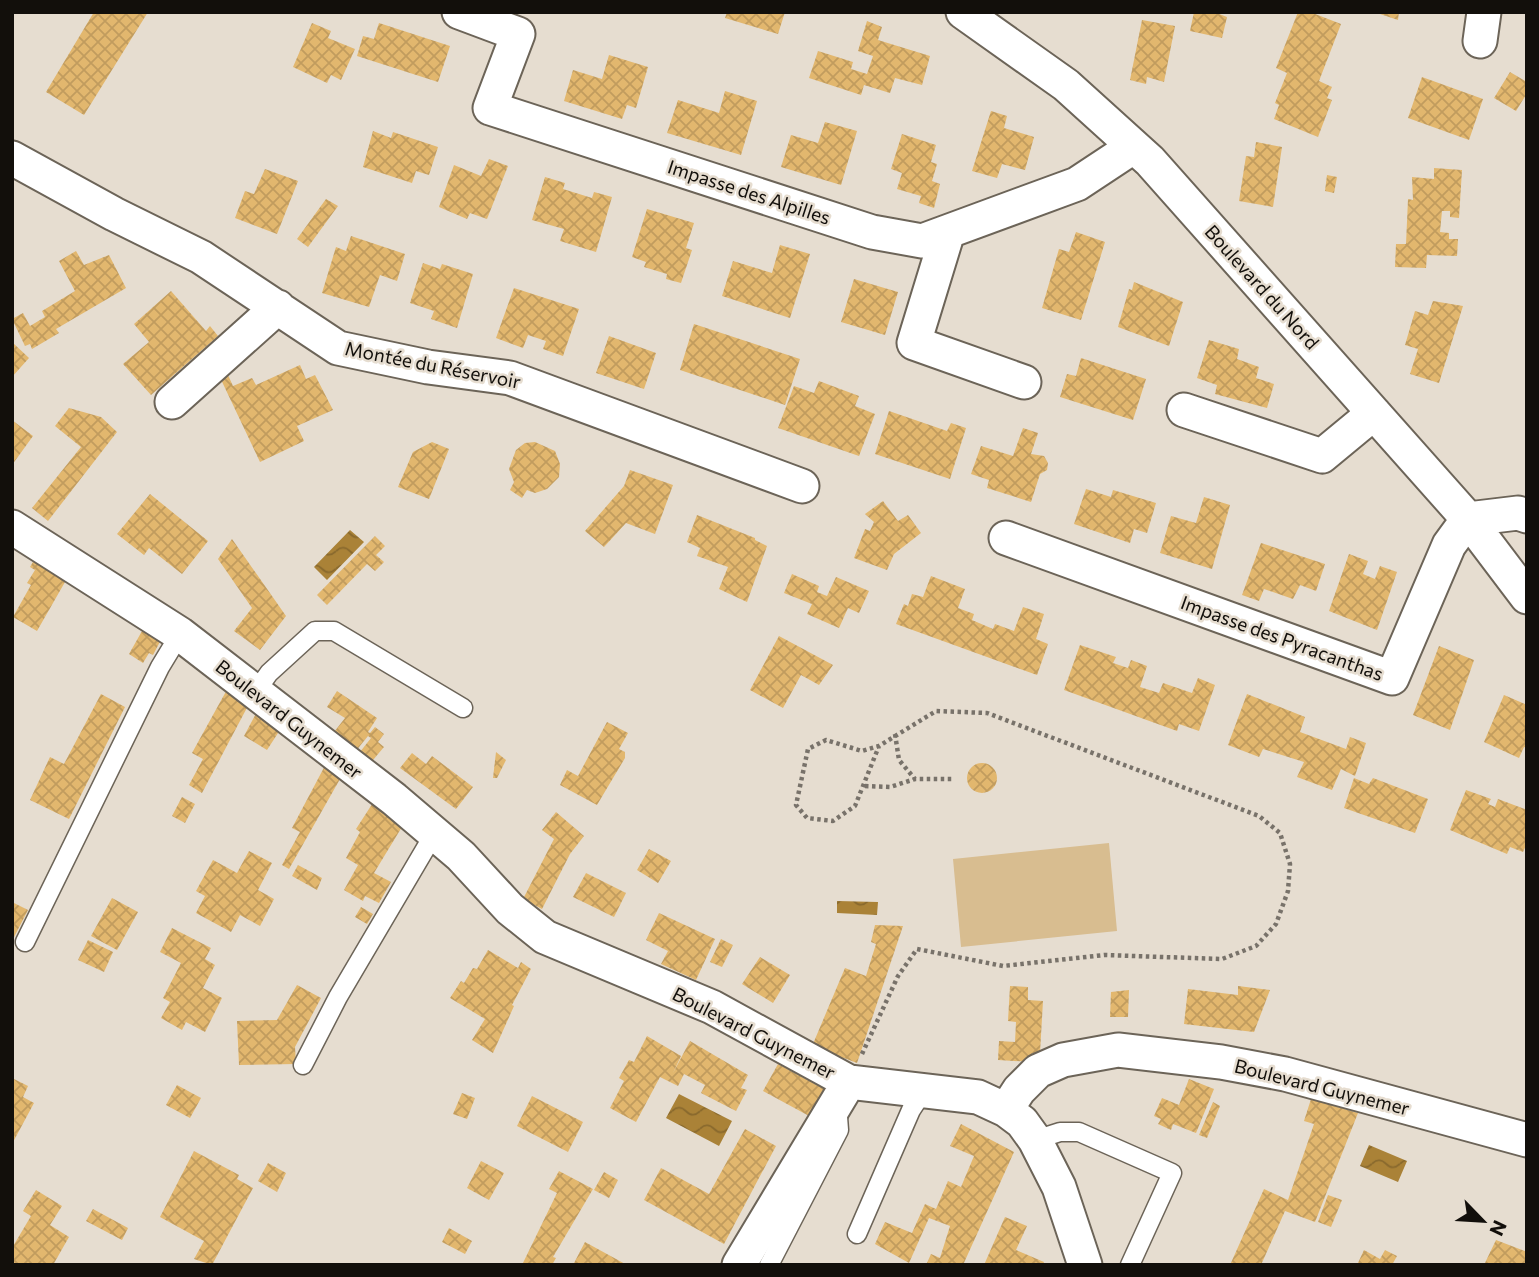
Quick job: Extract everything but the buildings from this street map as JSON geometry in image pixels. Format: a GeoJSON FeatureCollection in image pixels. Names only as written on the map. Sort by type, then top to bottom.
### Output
{"type":"FeatureCollection","features":[{"type":"Feature","properties":{"kind":"street","name":"Impasse des Alpilles"},"geometry":{"type":"LineString","coordinates":[[458,12],[517,34],[490,107],[872,232],[922,242],[1077,184],[1133,147]]}},
{"type":"Feature","properties":{"kind":"street","name":"Boulevard du Nord"},"geometry":{"type":"LineString","coordinates":[[963,12],[1066,86],[1150,161],[1468,519],[1527,597]]}},
{"type":"Feature","properties":{"kind":"street","name":"Montée du Réservoir"},"geometry":{"type":"LineString","coordinates":[[12,158],[114,214],[201,257],[338,348],[428,367],[510,377],[802,486]]}},
{"type":"Feature","properties":{"kind":"street"},"geometry":{"type":"LineString","coordinates":[[948,232],[914,344],[1024,382]]}},
{"type":"Feature","properties":{"kind":"street"},"geometry":{"type":"LineString","coordinates":[[172,402],[278,307]]}},
{"type":"Feature","properties":{"kind":"street"},"geometry":{"type":"LineString","coordinates":[[1184,410],[1322,456],[1374,413]]}},
{"type":"Feature","properties":{"kind":"street"},"geometry":{"type":"LineString","coordinates":[[1468,519],[1518,513],[1527,516]]}},
{"type":"Feature","properties":{"kind":"street","name":"Impasse des Pyracanthas"},"geometry":{"type":"LineString","coordinates":[[1006,538],[1392,678],[1449,545],[1468,519]]}},
{"type":"Feature","properties":{"kind":"street","name":"Boulevard Guynemer"},"geometry":{"type":"LineString","coordinates":[[14,533],[180,634],[461,856],[510,909],[545,937],[712,1007],[843,1091],[924,1090],[978,1097],[1006,1110],[1019,1090],[1038,1071],[1063,1060],[1118,1050],[1221,1062],[1284,1074],[1527,1140]]}},
{"type":"Feature","properties":{"kind":"street"},"geometry":{"type":"LineString","coordinates":[[739,1265],[843,1091]]}},
{"type":"Feature","properties":{"kind":"street"},"geometry":{"type":"LineString","coordinates":[[1006,1110],[1035,1140],[1059,1187],[1085,1265]]}},
{"type":"Feature","properties":{"kind":"lane"},"geometry":{"type":"LineString","coordinates":[[254,694],[269,673],[315,631],[334,631],[463,708]]}},
{"type":"Feature","properties":{"kind":"lane"},"geometry":{"type":"LineString","coordinates":[[25,942],[160,667],[180,634]]}},
{"type":"Feature","properties":{"kind":"lane"},"geometry":{"type":"LineString","coordinates":[[303,1065],[338,997],[434,834]]}},
{"type":"Feature","properties":{"kind":"lane"},"geometry":{"type":"LineString","coordinates":[[856,1234],[924,1090]]}},
{"type":"Feature","properties":{"kind":"lane"},"geometry":{"type":"LineString","coordinates":[[769,1265],[839,1129],[843,1091]]}},
{"type":"Feature","properties":{"kind":"lane"},"geometry":{"type":"LineString","coordinates":[[1035,1140],[1060,1132],[1079,1132],[1172,1173],[1130,1265]]}},
{"type":"Feature","properties":{"kind":"path"},"geometry":{"type":"LineString","coordinates":[[843,1091],[898,976],[917,948],[1003,966],[1104,955],[1222,959],[1256,946],[1276,924],[1288,891],[1290,864],[1280,832],[1259,816],[987,713],[936,711],[895,733],[878,746],[862,751],[826,740],[808,749],[796,805],[807,817],[833,821],[855,806],[866,786],[878,746]]}},
{"type":"Feature","properties":{"kind":"path"},"geometry":{"type":"LineString","coordinates":[[895,733],[899,760],[915,779]]}},
{"type":"Feature","properties":{"kind":"path"},"geometry":{"type":"LineString","coordinates":[[866,786],[890,787],[915,779],[954,779]]}},
{"type":"Feature","properties":{"kind":"shaded area"},"geometry":{"type":"Polygon","coordinates":[[[1109,843],[1117,931],[961,947],[953,859],[1109,843]]]}},
{"type":"Feature","properties":{"kind":"water"},"geometry":{"type":"Polygon","coordinates":[[[350,530],[364,542],[327,580],[314,567],[350,530]]]}},
{"type":"Feature","properties":{"kind":"water"},"geometry":{"type":"Polygon","coordinates":[[[837,901],[878,902],[877,915],[837,913],[837,901]]]}},
{"type":"Feature","properties":{"kind":"water"},"geometry":{"type":"Polygon","coordinates":[[[679,1094],[732,1121],[719,1146],[666,1118],[679,1094]]]}},
{"type":"Feature","properties":{"kind":"water"},"geometry":{"type":"Polygon","coordinates":[[[1369,1145],[1407,1161],[1398,1182],[1360,1166],[1369,1145]]]}}]}
